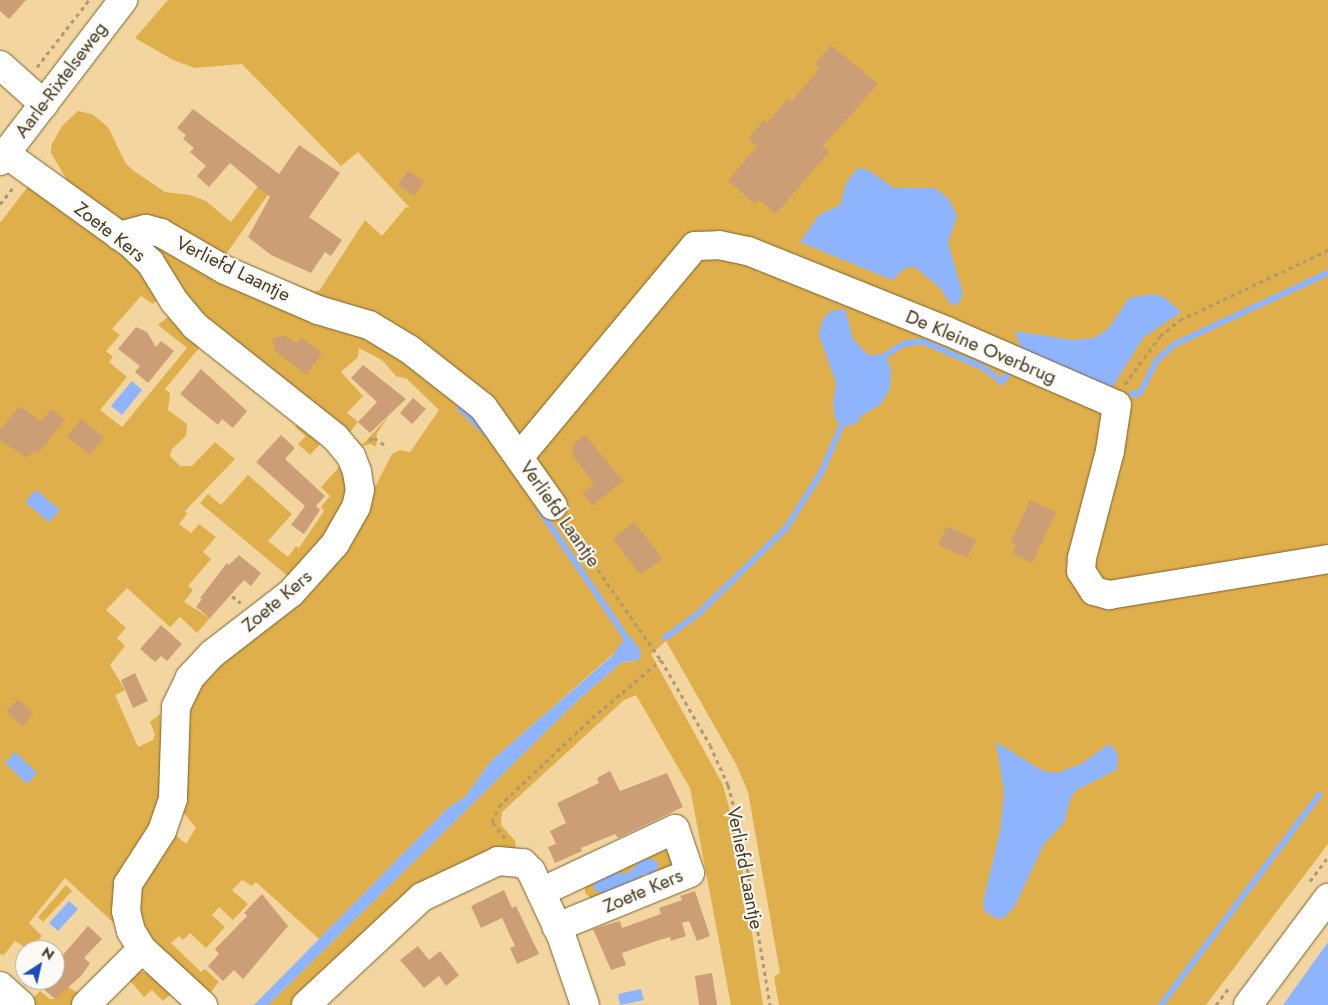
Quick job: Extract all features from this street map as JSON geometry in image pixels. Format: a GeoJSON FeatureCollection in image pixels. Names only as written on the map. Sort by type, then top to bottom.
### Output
{"type":"FeatureCollection","features":[{"type":"Feature","properties":{"kind":"street","name":"Aarle-Rixtelseweg"},"geometry":{"type":"LineString","coordinates":[[3,158],[122,0]]}},
{"type":"Feature","properties":{"kind":"street"},"geometry":{"type":"LineString","coordinates":[[0,65],[21,87],[44,104]]}},
{"type":"Feature","properties":{"kind":"street","name":"Zoete Kers"},"geometry":{"type":"LineString","coordinates":[[3,158],[119,236],[150,262],[174,301],[195,326],[338,441],[354,463],[360,490],[356,507],[342,535],[292,594],[222,645],[200,666],[183,692],[174,718],[174,787],[170,809],[156,843],[133,874],[126,892],[128,922],[142,949],[203,1005]]}},
{"type":"Feature","properties":{"kind":"street","name":"Verliefd Laantje"},"geometry":{"type":"LineString","coordinates":[[119,236],[146,229],[161,233],[225,270],[318,310],[369,325],[409,349],[483,407],[520,456],[553,506]]}},
{"type":"Feature","properties":{"kind":"street","name":"De Kleine Overbrug"},"geometry":{"type":"LineString","coordinates":[[520,456],[695,246],[718,244],[748,252],[947,331],[1116,406]]}},
{"type":"Feature","properties":{"kind":"street"},"geometry":{"type":"LineString","coordinates":[[1116,406],[1110,451],[1082,558],[1081,571],[1094,591],[1109,595],[1328,559]]}},
{"type":"Feature","properties":{"kind":"street","name":"Zoete Kers"},"geometry":{"type":"LineString","coordinates":[[541,892],[675,829],[690,872],[557,927]]}},
{"type":"Feature","properties":{"kind":"street"},"geometry":{"type":"LineString","coordinates":[[306,1005],[422,897],[480,867],[498,861],[523,863],[531,871],[557,927],[585,1005]]}},
{"type":"Feature","properties":{"kind":"street"},"geometry":{"type":"LineString","coordinates":[[1248,1005],[1328,898]]}},
{"type":"Feature","properties":{"kind":"street"},"geometry":{"type":"LineString","coordinates":[[86,1005],[142,949]]}},
{"type":"Feature","properties":{"kind":"street"},"geometry":{"type":"LineString","coordinates":[[0,986],[21,1005]]}},
{"type":"Feature","properties":{"kind":"path","name":"Aarle-Rixtelseweg"},"geometry":{"type":"LineString","coordinates":[[21,87],[89,0]]}},
{"type":"Feature","properties":{"kind":"path"},"geometry":{"type":"LineString","coordinates":[[1116,406],[1125,385],[1143,356],[1160,336],[1180,320],[1328,250]]}},
{"type":"Feature","properties":{"kind":"path","name":"Verliefd Laantje"},"geometry":{"type":"LineString","coordinates":[[553,506],[661,660],[710,745],[728,785],[742,837],[770,1005]]}},
{"type":"Feature","properties":{"kind":"path"},"geometry":{"type":"LineString","coordinates":[[511,861],[513,855],[509,844],[492,822],[499,806],[592,718],[661,660]]}},
{"type":"Feature","properties":{"kind":"shaded area"},"geometry":{"type":"Polygon","coordinates":[[[168,0],[1328,0],[1328,844],[1206,1005],[779,1005],[774,977],[780,973],[748,792],[736,764],[666,641],[651,654],[723,785],[738,841],[763,1005],[731,1005],[690,788],[636,695],[624,700],[502,812],[501,825],[515,841],[516,849],[336,971],[292,1005],[268,1005],[577,701],[622,662],[636,661],[621,647],[490,762],[465,797],[449,807],[319,939],[256,882],[252,886],[242,880],[232,890],[248,904],[233,920],[219,907],[212,915],[225,927],[206,948],[190,933],[183,940],[179,936],[171,943],[201,972],[205,969],[219,982],[209,994],[149,937],[141,923],[136,893],[172,832],[186,844],[196,828],[182,811],[185,718],[197,689],[376,485],[392,454],[400,450],[410,452],[439,410],[407,379],[396,376],[382,360],[359,348],[358,357],[341,372],[363,396],[347,413],[358,422],[349,433],[362,445],[389,416],[377,433],[376,447],[371,444],[357,447],[224,337],[71,187],[51,153],[51,146],[62,126],[78,111],[92,114],[108,127],[126,164],[134,171],[165,192],[190,195],[206,201],[231,222],[262,181],[272,189],[224,257],[313,291],[319,291],[365,220],[382,236],[406,207],[410,208],[358,152],[341,166],[242,64],[195,68],[173,60],[135,38],[168,0]]]}},
{"type":"Feature","properties":{"kind":"shaded area"},"geometry":{"type":"Polygon","coordinates":[[[33,180],[132,255],[158,299],[153,304],[141,296],[112,329],[120,335],[106,351],[113,357],[109,362],[127,377],[100,410],[122,427],[187,348],[158,325],[168,317],[199,348],[165,389],[170,393],[168,410],[187,424],[186,436],[172,449],[170,456],[180,466],[192,466],[215,442],[235,459],[185,511],[187,514],[179,524],[191,533],[199,524],[216,537],[203,552],[211,559],[188,586],[193,590],[184,602],[210,618],[197,633],[180,617],[170,627],[127,588],[106,610],[126,628],[117,638],[125,646],[110,665],[125,690],[115,695],[138,747],[153,740],[155,734],[150,722],[160,714],[164,782],[149,831],[126,861],[116,882],[113,907],[116,922],[115,924],[65,878],[29,923],[42,936],[38,940],[15,940],[4,955],[0,954],[0,223],[33,180]]]}},
{"type":"Feature","properties":{"kind":"shaded area"},"geometry":{"type":"Polygon","coordinates":[[[298,425],[320,444],[310,455],[298,444],[306,436],[295,427],[298,425]]]}},
{"type":"Feature","properties":{"kind":"shaded area"},"geometry":{"type":"Polygon","coordinates":[[[341,465],[347,484],[344,504],[326,534],[289,577],[200,503],[208,494],[221,505],[248,475],[292,514],[268,541],[288,557],[296,546],[299,548],[324,511],[321,507],[330,496],[321,487],[341,465]]]}},
{"type":"Feature","properties":{"kind":"shaded area"},"geometry":{"type":"Polygon","coordinates":[[[661,848],[669,853],[673,868],[593,900],[585,893],[585,883],[661,848]],[[641,861],[628,873],[608,873],[616,887],[625,887],[638,877],[655,874],[641,861]]]}},
{"type":"Feature","properties":{"kind":"shaded area"},"geometry":{"type":"Polygon","coordinates":[[[66,885],[72,891],[43,922],[38,917],[66,885]]]}},
{"type":"Feature","properties":{"kind":"shaded area"},"geometry":{"type":"Polygon","coordinates":[[[137,971],[149,973],[172,993],[163,1001],[152,990],[144,997],[126,976],[137,971]]]}},
{"type":"Feature","properties":{"kind":"shaded area"},"geometry":{"type":"Polygon","coordinates":[[[65,987],[86,997],[79,1005],[32,1005],[29,1002],[40,991],[50,999],[55,999],[63,990],[65,990],[65,987]]]}},
{"type":"Feature","properties":{"kind":"water"},"geometry":{"type":"Polygon","coordinates":[[[858,168],[868,170],[894,188],[935,188],[949,199],[957,216],[948,243],[963,294],[958,304],[951,305],[940,288],[915,267],[905,268],[892,280],[800,242],[819,215],[840,205],[846,183],[858,168]]]}},
{"type":"Feature","properties":{"kind":"water"},"geometry":{"type":"Polygon","coordinates":[[[1152,294],[1164,297],[1181,312],[1143,338],[1112,388],[1021,348],[1015,331],[1072,340],[1094,338],[1108,329],[1129,298],[1152,294]]]}},
{"type":"Feature","properties":{"kind":"water"},"geometry":{"type":"Polygon","coordinates":[[[845,309],[853,339],[868,355],[884,354],[891,368],[890,389],[881,404],[861,416],[858,423],[843,427],[835,418],[833,405],[836,383],[819,335],[822,321],[830,311],[845,309]]]}},
{"type":"Feature","properties":{"kind":"water"},"geometry":{"type":"Polygon","coordinates":[[[132,381],[142,390],[122,415],[111,406],[132,381]]]}},
{"type":"Feature","properties":{"kind":"water"},"geometry":{"type":"Polygon","coordinates":[[[36,490],[60,510],[49,522],[25,502],[36,490]]]}},
{"type":"Feature","properties":{"kind":"water"},"geometry":{"type":"Polygon","coordinates":[[[632,638],[641,652],[639,660],[622,662],[577,701],[268,1005],[254,1005],[449,807],[465,797],[490,762],[613,655],[623,641],[632,638]]]}},
{"type":"Feature","properties":{"kind":"water"},"geometry":{"type":"Polygon","coordinates":[[[996,742],[1043,771],[1057,773],[1081,764],[1109,744],[1117,752],[1118,759],[1116,770],[1077,790],[1071,797],[1064,823],[1044,844],[1015,906],[1004,918],[998,919],[985,912],[983,902],[1000,831],[1004,792],[996,742]]]}},
{"type":"Feature","properties":{"kind":"water"},"geometry":{"type":"Polygon","coordinates":[[[15,752],[37,773],[27,784],[5,763],[15,752]]]}},
{"type":"Feature","properties":{"kind":"water"},"geometry":{"type":"Polygon","coordinates":[[[650,858],[659,863],[655,874],[645,874],[625,887],[602,893],[593,890],[595,881],[608,873],[628,873],[641,861],[650,858]]]}},
{"type":"Feature","properties":{"kind":"water"},"geometry":{"type":"Polygon","coordinates":[[[69,901],[78,909],[58,931],[49,923],[69,901]]]}},
{"type":"Feature","properties":{"kind":"water"},"geometry":{"type":"Polygon","coordinates":[[[1328,942],[1328,1005],[1283,1005],[1328,942]]]}},
{"type":"Feature","properties":{"kind":"water"},"geometry":{"type":"Polygon","coordinates":[[[641,989],[644,1000],[620,1005],[618,994],[641,989]]]}},
{"type":"Feature","properties":{"kind":"building"},"geometry":{"type":"Polygon","coordinates":[[[0,0],[26,0],[9,19],[0,11],[0,0]]]}},
{"type":"Feature","properties":{"kind":"building"},"geometry":{"type":"Polygon","coordinates":[[[831,45],[878,84],[823,146],[829,152],[776,214],[759,200],[755,204],[728,181],[757,146],[748,139],[764,120],[767,123],[788,98],[792,101],[820,68],[815,64],[831,45]]]}},
{"type":"Feature","properties":{"kind":"building"},"geometry":{"type":"Polygon","coordinates":[[[193,109],[279,174],[299,145],[340,173],[309,217],[342,240],[331,256],[325,252],[311,273],[271,255],[248,237],[270,197],[230,163],[209,187],[197,176],[206,166],[190,152],[194,148],[183,139],[186,135],[177,128],[193,109]]]}},
{"type":"Feature","properties":{"kind":"building"},"geometry":{"type":"Polygon","coordinates":[[[408,171],[424,181],[414,196],[398,185],[408,171]]]}},
{"type":"Feature","properties":{"kind":"building"},"geometry":{"type":"Polygon","coordinates":[[[136,327],[147,332],[156,347],[161,341],[174,351],[148,383],[135,372],[140,366],[118,349],[136,327]]]}},
{"type":"Feature","properties":{"kind":"building"},"geometry":{"type":"Polygon","coordinates":[[[285,336],[297,343],[301,338],[322,353],[306,375],[275,351],[272,338],[285,336]]]}},
{"type":"Feature","properties":{"kind":"building"},"geometry":{"type":"Polygon","coordinates":[[[363,365],[406,399],[370,433],[358,422],[377,402],[351,378],[363,365]]]}},
{"type":"Feature","properties":{"kind":"building"},"geometry":{"type":"Polygon","coordinates":[[[201,369],[247,411],[233,428],[222,419],[218,425],[180,394],[201,369]]]}},
{"type":"Feature","properties":{"kind":"building"},"geometry":{"type":"Polygon","coordinates":[[[413,398],[426,409],[412,424],[400,413],[413,398]]]}},
{"type":"Feature","properties":{"kind":"building"},"geometry":{"type":"Polygon","coordinates":[[[20,406],[41,422],[51,409],[65,420],[38,453],[34,450],[27,458],[0,440],[0,430],[20,406]]]}},
{"type":"Feature","properties":{"kind":"building"},"geometry":{"type":"Polygon","coordinates":[[[81,419],[104,437],[90,455],[67,437],[81,419]]]}},
{"type":"Feature","properties":{"kind":"building"},"geometry":{"type":"Polygon","coordinates":[[[281,435],[295,448],[285,459],[325,496],[316,506],[320,510],[304,534],[291,525],[305,506],[256,462],[281,435]]]}},
{"type":"Feature","properties":{"kind":"building"},"geometry":{"type":"Polygon","coordinates":[[[585,435],[623,481],[592,506],[582,493],[594,484],[571,453],[574,448],[572,445],[585,435]]]}},
{"type":"Feature","properties":{"kind":"building"},"geometry":{"type":"Polygon","coordinates":[[[1030,500],[1056,512],[1032,563],[1012,553],[1016,544],[1011,542],[1030,500]]]}},
{"type":"Feature","properties":{"kind":"building"},"geometry":{"type":"Polygon","coordinates":[[[634,522],[663,559],[640,574],[613,539],[634,522]]]}},
{"type":"Feature","properties":{"kind":"building"},"geometry":{"type":"Polygon","coordinates":[[[947,526],[976,540],[967,558],[938,545],[947,526]]]}},
{"type":"Feature","properties":{"kind":"building"},"geometry":{"type":"Polygon","coordinates":[[[239,555],[261,573],[251,586],[244,580],[210,618],[196,607],[202,599],[200,598],[227,563],[229,565],[239,555]]]}},
{"type":"Feature","properties":{"kind":"building"},"geometry":{"type":"Polygon","coordinates":[[[161,625],[182,644],[167,661],[161,656],[155,662],[140,649],[161,625]]]}},
{"type":"Feature","properties":{"kind":"building"},"geometry":{"type":"Polygon","coordinates":[[[135,673],[148,701],[133,708],[121,680],[135,673]]]}},
{"type":"Feature","properties":{"kind":"building"},"geometry":{"type":"Polygon","coordinates":[[[18,699],[33,714],[22,727],[6,711],[18,699]]]}},
{"type":"Feature","properties":{"kind":"building"},"geometry":{"type":"Polygon","coordinates":[[[610,771],[620,791],[667,773],[683,807],[618,838],[615,834],[581,848],[582,851],[555,863],[548,847],[556,844],[550,831],[566,823],[557,803],[599,783],[597,778],[610,771]]]}},
{"type":"Feature","properties":{"kind":"building"},"geometry":{"type":"Polygon","coordinates":[[[504,890],[512,908],[516,906],[539,954],[517,964],[510,948],[515,946],[502,918],[481,928],[471,906],[504,890]]]}},
{"type":"Feature","properties":{"kind":"building"},"geometry":{"type":"Polygon","coordinates":[[[695,891],[710,936],[697,941],[689,921],[682,923],[686,936],[671,941],[670,937],[622,953],[626,965],[611,970],[593,929],[620,921],[622,928],[661,914],[659,908],[682,900],[680,896],[695,891]]]}},
{"type":"Feature","properties":{"kind":"building"},"geometry":{"type":"Polygon","coordinates":[[[262,894],[288,926],[243,979],[234,970],[223,981],[208,966],[219,954],[215,949],[247,916],[244,913],[262,894]]]}},
{"type":"Feature","properties":{"kind":"building"},"geometry":{"type":"Polygon","coordinates":[[[88,926],[102,939],[84,958],[90,963],[81,976],[55,999],[44,990],[65,990],[65,952],[88,926]]]}},
{"type":"Feature","properties":{"kind":"building"},"geometry":{"type":"Polygon","coordinates":[[[418,946],[429,960],[440,951],[459,975],[446,986],[439,976],[424,988],[400,960],[418,946]]]}},
{"type":"Feature","properties":{"kind":"building"},"geometry":{"type":"Polygon","coordinates":[[[712,973],[717,1005],[699,1005],[695,976],[712,973]]]}},
{"type":"Feature","properties":{"kind":"waterway"},"geometry":{"type":"LineString","coordinates":[[1132,393],[1136,395],[1141,391],[1156,361],[1175,344],[1328,273]]}},
{"type":"Feature","properties":{"kind":"waterway"},"geometry":{"type":"LineString","coordinates":[[878,360],[904,344],[922,341],[984,368],[1002,382],[1008,374]]}},
{"type":"Feature","properties":{"kind":"waterway"},"geometry":{"type":"LineString","coordinates":[[460,408],[488,435]]}},
{"type":"Feature","properties":{"kind":"waterway"},"geometry":{"type":"LineString","coordinates":[[665,638],[699,613],[786,528],[821,473],[844,420]]}},
{"type":"Feature","properties":{"kind":"waterway"},"geometry":{"type":"LineString","coordinates":[[539,509],[631,645]]}},
{"type":"Feature","properties":{"kind":"waterway"},"geometry":{"type":"LineString","coordinates":[[1161,1005],[1319,795]]}}]}
